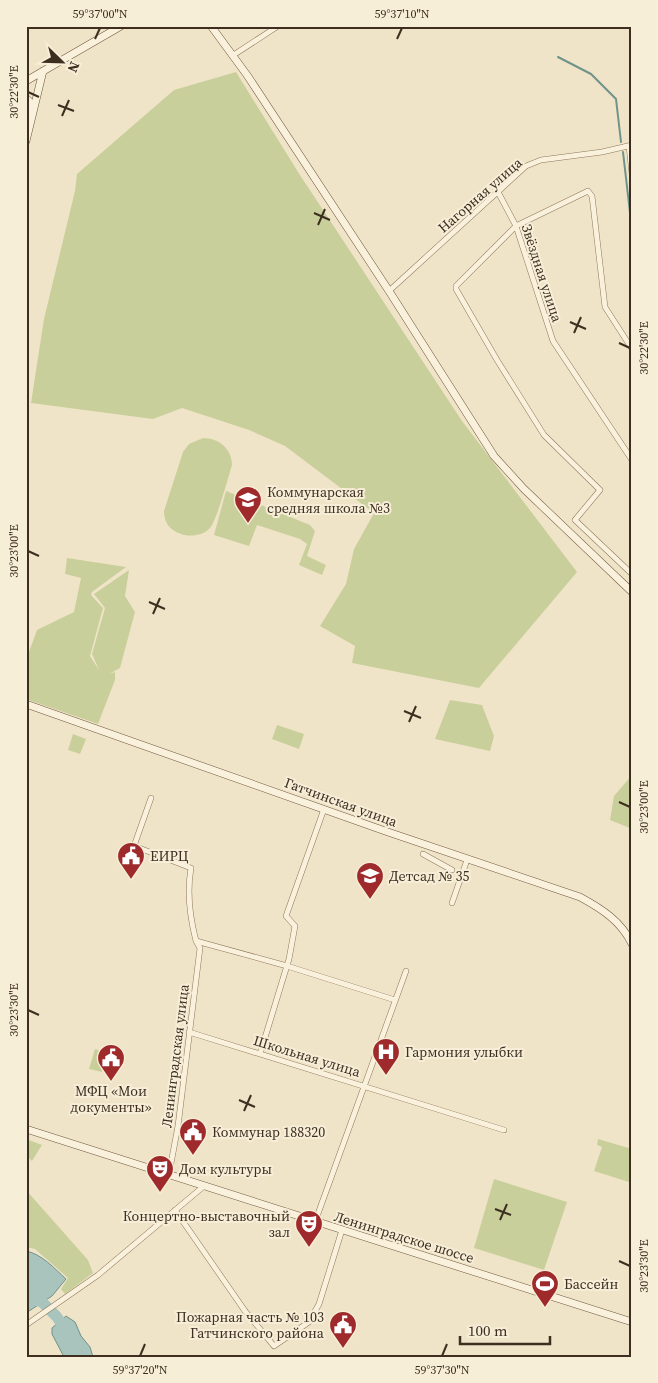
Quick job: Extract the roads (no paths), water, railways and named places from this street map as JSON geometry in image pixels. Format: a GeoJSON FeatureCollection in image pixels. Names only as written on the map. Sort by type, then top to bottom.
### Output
{"type":"FeatureCollection","features":[{"type":"Feature","properties":{"kind":"main road"},"geometry":{"type":"LineString","coordinates":[[26,81],[121,26]]}},
{"type":"Feature","properties":{"kind":"main road"},"geometry":{"type":"LineString","coordinates":[[211,26],[247,76],[389,291],[494,456],[524,489],[632,592]]}},
{"type":"Feature","properties":{"kind":"main road"},"geometry":{"type":"LineString","coordinates":[[26,141],[43,71]]}},
{"type":"Feature","properties":{"kind":"main road"},"geometry":{"type":"LineString","coordinates":[[26,98],[31,107],[32,115]]}},
{"type":"Feature","properties":{"kind":"main road","name":"Гатчинская улица"},"geometry":{"type":"LineString","coordinates":[[26,704],[467,860],[570,894],[600,908],[626,932],[632,944]]}},
{"type":"Feature","properties":{"kind":"main road","name":"Ленинградское шоссе"},"geometry":{"type":"LineString","coordinates":[[26,1128],[632,1322]]}},
{"type":"Feature","properties":{"kind":"street"},"geometry":{"type":"LineString","coordinates":[[232,56],[278,26]]}},
{"type":"Feature","properties":{"kind":"street"},"geometry":{"type":"LineString","coordinates":[[630,145],[632,174]]}},
{"type":"Feature","properties":{"kind":"street","name":"Нагорная улица"},"geometry":{"type":"LineString","coordinates":[[389,291],[526,166],[541,160],[602,152],[630,145]]}},
{"type":"Feature","properties":{"kind":"street"},"geometry":{"type":"LineString","coordinates":[[632,349],[605,307],[592,196],[588,191],[516,226],[457,283],[456,289],[497,360],[544,435],[600,490],[575,520],[632,574]]}},
{"type":"Feature","properties":{"kind":"street","name":"Звёздная улица"},"geometry":{"type":"LineString","coordinates":[[498,192],[516,226],[553,341],[632,460]]}},
{"type":"Feature","properties":{"kind":"street","name":"Ленинградская улица"},"geometry":{"type":"LineString","coordinates":[[151,798],[134,846],[191,868],[188,883],[192,922],[196,941],[200,948],[178,1126],[169,1174]]}},
{"type":"Feature","properties":{"kind":"street"},"geometry":{"type":"LineString","coordinates":[[260,1054],[292,948],[295,926],[286,916],[324,809]]}},
{"type":"Feature","properties":{"kind":"street"},"geometry":{"type":"LineString","coordinates":[[423,854],[452,870]]}},
{"type":"Feature","properties":{"kind":"street"},"geometry":{"type":"LineString","coordinates":[[452,903],[467,860]]}},
{"type":"Feature","properties":{"kind":"street"},"geometry":{"type":"LineString","coordinates":[[196,941],[287,966],[395,1000]]}},
{"type":"Feature","properties":{"kind":"street"},"geometry":{"type":"LineString","coordinates":[[315,1222],[406,970]]}},
{"type":"Feature","properties":{"kind":"street","name":"Школьная улица"},"geometry":{"type":"LineString","coordinates":[[189,1032],[504,1130]]}},
{"type":"Feature","properties":{"kind":"street"},"geometry":{"type":"LineString","coordinates":[[26,1325],[114,1262],[204,1186]]}},
{"type":"Feature","properties":{"kind":"street"},"geometry":{"type":"LineString","coordinates":[[175,1210],[245,1311],[274,1346],[309,1322],[319,1304],[342,1230]]}},
{"type":"Feature","properties":{"kind":"water"},"geometry":{"type":"Polygon","coordinates":[[[26,1251],[43,1259],[66,1279],[52,1296],[26,1313],[26,1251]]]}},
{"type":"Feature","properties":{"kind":"water"},"geometry":{"type":"Polygon","coordinates":[[[66,1316],[75,1322],[81,1336],[90,1347],[93,1357],[64,1357],[52,1334],[52,1328],[66,1316]]]}},
{"type":"Feature","properties":{"kind":"waterway"},"geometry":{"type":"LineString","coordinates":[[558,57],[591,74],[616,99],[621,142]]}},
{"type":"Feature","properties":{"kind":"waterway"},"geometry":{"type":"LineString","coordinates":[[623,152],[632,230]]}},
{"type":"Feature","properties":{"kind":"waterway"},"geometry":{"type":"LineString","coordinates":[[26,1298],[42,1302],[57,1317],[83,1357]]}},
{"type":"Feature","properties":{"kind":"place","name":"Коммунарская средняя школа №3"},"geometry":{"type":"Point","coordinates":[248,524]}},
{"type":"Feature","properties":{"kind":"place","name":"ЕИРЦ"},"geometry":{"type":"Point","coordinates":[131,880]}},
{"type":"Feature","properties":{"kind":"place","name":"Детсад № 35"},"geometry":{"type":"Point","coordinates":[370,900]}},
{"type":"Feature","properties":{"kind":"place","name":"Гармония улыбки"},"geometry":{"type":"Point","coordinates":[386,1076]}},
{"type":"Feature","properties":{"kind":"place","name":"МФЦ «Мои документы»"},"geometry":{"type":"Point","coordinates":[111,1082]}},
{"type":"Feature","properties":{"kind":"place","name":"Коммунар 188320"},"geometry":{"type":"Point","coordinates":[193,1156]}},
{"type":"Feature","properties":{"kind":"place","name":"Дом культуры"},"geometry":{"type":"Point","coordinates":[160,1193]}},
{"type":"Feature","properties":{"kind":"place","name":"Концертно-выставочный зал"},"geometry":{"type":"Point","coordinates":[309,1248]}},
{"type":"Feature","properties":{"kind":"place","name":"Бассейн"},"geometry":{"type":"Point","coordinates":[545,1308]}},
{"type":"Feature","properties":{"kind":"place","name":"Пожарная часть № 103 Гатчинского района"},"geometry":{"type":"Point","coordinates":[343,1349]}}]}
